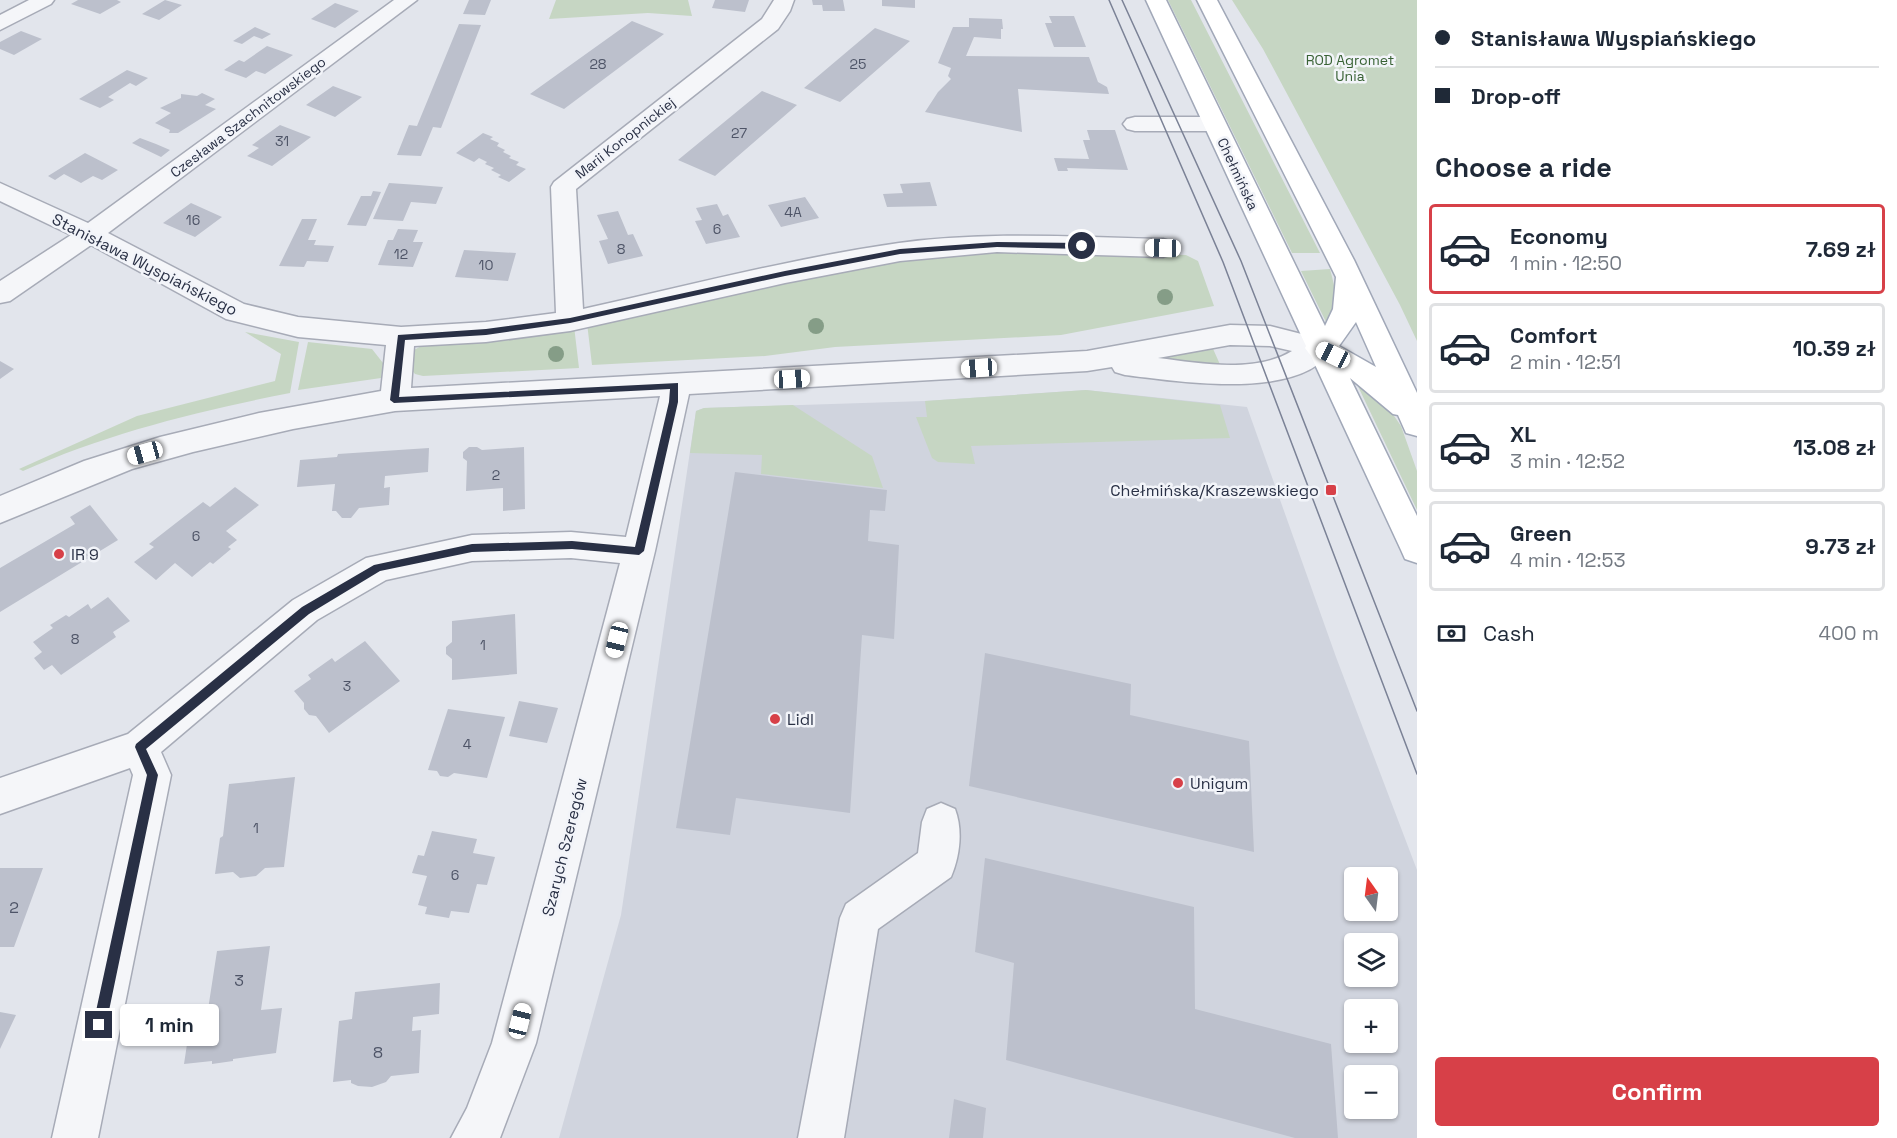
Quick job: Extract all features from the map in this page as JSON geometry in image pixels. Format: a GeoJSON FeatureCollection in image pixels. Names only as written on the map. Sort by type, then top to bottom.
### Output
{"type":"FeatureCollection","features":[{"type":"Feature","properties":{"kind":"main road","name":"Chełmińska"},"geometry":{"type":"LineString","coordinates":[[1156,0],[1319,348],[1417,550]]}},
{"type":"Feature","properties":{"kind":"main road"},"geometry":{"type":"LineString","coordinates":[[1207,0],[1349,278],[1415,420]]}},
{"type":"Feature","properties":{"kind":"main road"},"geometry":{"type":"LineString","coordinates":[[1349,278],[1347,314],[1340,328],[1319,348],[1347,361],[1372,378],[1415,420]]}},
{"type":"Feature","properties":{"kind":"street"},"geometry":{"type":"LineString","coordinates":[[0,24],[44,0]]}},
{"type":"Feature","properties":{"kind":"street","name":"Czesława Szachnitowskiego"},"geometry":{"type":"LineString","coordinates":[[0,294],[90,234],[407,0]]}},
{"type":"Feature","properties":{"kind":"street","name":"Marii Konopnickiej"},"geometry":{"type":"LineString","coordinates":[[570,321],[563,187],[770,24],[780,11],[784,0]]}},
{"type":"Feature","properties":{"kind":"street"},"geometry":{"type":"LineString","coordinates":[[1135,124],[1214,124]]}},
{"type":"Feature","properties":{"kind":"street","name":"Stanisława Wyspiańskiego"},"geometry":{"type":"LineString","coordinates":[[0,191],[90,234],[236,312],[298,327],[401,337],[486,332],[570,321],[785,274],[900,252],[997,244],[1163,248]]}},
{"type":"Feature","properties":{"kind":"street"},"geometry":{"type":"LineString","coordinates":[[0,510],[125,459],[182,443],[281,419],[394,400],[675,386],[1087,361],[1230,335],[1270,336],[1319,348]]}},
{"type":"Feature","properties":{"kind":"street"},"geometry":{"type":"LineString","coordinates":[[394,400],[401,337]]}},
{"type":"Feature","properties":{"kind":"street"},"geometry":{"type":"LineString","coordinates":[[1087,361],[1208,373],[1266,372],[1296,363],[1319,348]]}},
{"type":"Feature","properties":{"kind":"street","name":"Szarych Szeregów"},"geometry":{"type":"LineString","coordinates":[[474,1138],[484,1122],[514,1043],[639,551],[674,402],[675,386]]}},
{"type":"Feature","properties":{"kind":"street"},"geometry":{"type":"LineString","coordinates":[[0,796],[140,747],[305,610],[378,568],[472,548],[572,545],[639,551]]}},
{"type":"Feature","properties":{"kind":"street"},"geometry":{"type":"LineString","coordinates":[[75,1138],[153,775],[140,747]]}},
{"type":"Feature","properties":{"kind":"street"},"geometry":{"type":"LineString","coordinates":[[821,1138],[860,918],[936,863],[941,822]]}},
{"type":"Feature","properties":{"kind":"shaded area"},"geometry":{"type":"Polygon","coordinates":[[[1086,390],[1247,407],[1336,657],[1417,870],[1417,1138],[559,1138],[621,915],[696,411],[704,408],[925,401],[1086,390]]]}},
{"type":"Feature","properties":{"kind":"green space"},"geometry":{"type":"Polygon","coordinates":[[[556,0],[688,0],[692,16],[648,13],[549,19],[556,0]]]}},
{"type":"Feature","properties":{"kind":"green space"},"geometry":{"type":"Polygon","coordinates":[[[1168,0],[1191,0],[1320,253],[1292,253],[1168,0]]]}},
{"type":"Feature","properties":{"kind":"green space","name":"ROD Agromet Unia"},"geometry":{"type":"Polygon","coordinates":[[[1232,0],[1417,0],[1417,341],[1263,49],[1232,0]]]}},
{"type":"Feature","properties":{"kind":"green space"},"geometry":{"type":"Polygon","coordinates":[[[990,250],[1186,255],[1198,261],[1214,306],[1061,335],[835,347],[765,356],[592,365],[587,323],[847,268],[990,250]]]}},
{"type":"Feature","properties":{"kind":"green space"},"geometry":{"type":"Polygon","coordinates":[[[1330,269],[1336,297],[1334,310],[1326,322],[1301,271],[1330,269]]]}},
{"type":"Feature","properties":{"kind":"green space"},"geometry":{"type":"Polygon","coordinates":[[[574,326],[579,368],[423,376],[415,374],[410,368],[412,351],[427,343],[574,326]]]}},
{"type":"Feature","properties":{"kind":"green space"},"geometry":{"type":"Polygon","coordinates":[[[245,332],[299,342],[290,393],[154,424],[88,445],[23,471],[19,469],[137,416],[275,381],[281,354],[245,332]]]}},
{"type":"Feature","properties":{"kind":"green space"},"geometry":{"type":"Polygon","coordinates":[[[308,342],[372,349],[383,363],[381,378],[298,390],[308,342]]]}},
{"type":"Feature","properties":{"kind":"green space"},"geometry":{"type":"Polygon","coordinates":[[[1210,342],[1222,369],[1138,362],[1210,342]]]}},
{"type":"Feature","properties":{"kind":"green space"},"geometry":{"type":"Polygon","coordinates":[[[1355,380],[1390,410],[1401,426],[1417,471],[1417,510],[1355,380]]]}},
{"type":"Feature","properties":{"kind":"green space"},"geometry":{"type":"Polygon","coordinates":[[[1086,390],[1220,405],[1230,438],[971,446],[975,464],[938,462],[932,458],[916,417],[927,417],[925,401],[1086,390]]]}},
{"type":"Feature","properties":{"kind":"green space"},"geometry":{"type":"Polygon","coordinates":[[[793,405],[872,456],[883,488],[761,474],[762,455],[690,453],[696,411],[704,408],[793,405]]]}},
{"type":"Feature","properties":{"kind":"building"},"geometry":{"type":"Polygon","coordinates":[[[78,0],[117,0],[121,2],[100,14],[71,4],[78,0]]]}},
{"type":"Feature","properties":{"kind":"building"},"geometry":{"type":"Polygon","coordinates":[[[165,0],[182,5],[159,20],[142,14],[165,0]]]}},
{"type":"Feature","properties":{"kind":"building"},"geometry":{"type":"Polygon","coordinates":[[[469,0],[491,0],[485,15],[463,14],[469,0]]]}},
{"type":"Feature","properties":{"kind":"building"},"geometry":{"type":"Polygon","coordinates":[[[715,0],[749,0],[745,12],[712,8],[715,0]]]}},
{"type":"Feature","properties":{"kind":"building"},"geometry":{"type":"Polygon","coordinates":[[[812,0],[843,0],[845,11],[823,11],[822,5],[813,5],[812,0]]]}},
{"type":"Feature","properties":{"kind":"building"},"geometry":{"type":"Polygon","coordinates":[[[882,0],[915,0],[915,8],[882,6],[882,0]]]}},
{"type":"Feature","properties":{"kind":"building"},"geometry":{"type":"Polygon","coordinates":[[[335,3],[359,11],[335,28],[311,19],[335,3]]]}},
{"type":"Feature","properties":{"kind":"building"},"geometry":{"type":"Polygon","coordinates":[[[1049,16],[1074,16],[1086,47],[1054,47],[1045,23],[1052,23],[1049,16]]]}},
{"type":"Feature","properties":{"kind":"building"},"geometry":{"type":"Polygon","coordinates":[[[969,18],[1002,19],[1003,29],[1001,29],[1001,39],[974,37],[966,56],[1089,57],[1098,82],[1107,87],[1109,94],[1018,89],[1022,132],[925,112],[938,92],[951,79],[948,76],[951,68],[938,63],[953,27],[969,27],[969,18]]]}},
{"type":"Feature","properties":{"kind":"building"},"geometry":{"type":"Polygon","coordinates":[[[632,21],[664,34],[564,109],[530,94],[632,21]]]}},
{"type":"Feature","properties":{"kind":"building"},"geometry":{"type":"Polygon","coordinates":[[[459,24],[481,25],[441,128],[433,127],[421,156],[397,155],[409,125],[417,126],[459,24]]]}},
{"type":"Feature","properties":{"kind":"building"},"geometry":{"type":"Polygon","coordinates":[[[255,27],[271,34],[262,39],[254,36],[242,44],[233,41],[255,27]]]}},
{"type":"Feature","properties":{"kind":"building"},"geometry":{"type":"Polygon","coordinates":[[[875,28],[910,41],[840,102],[804,88],[875,28]]]}},
{"type":"Feature","properties":{"kind":"building"},"geometry":{"type":"Polygon","coordinates":[[[21,31],[42,39],[14,55],[0,49],[0,42],[21,31]]]}},
{"type":"Feature","properties":{"kind":"building"},"geometry":{"type":"Polygon","coordinates":[[[267,46],[293,55],[265,74],[256,71],[246,78],[224,70],[239,60],[244,62],[267,46]]]}},
{"type":"Feature","properties":{"kind":"building"},"geometry":{"type":"Polygon","coordinates":[[[127,70],[148,78],[136,86],[130,83],[108,97],[114,100],[100,108],[79,99],[127,70]]]}},
{"type":"Feature","properties":{"kind":"building"},"geometry":{"type":"Polygon","coordinates":[[[333,86],[362,97],[335,117],[306,105],[333,86]]]}},
{"type":"Feature","properties":{"kind":"building"},"geometry":{"type":"Polygon","coordinates":[[[762,91],[797,105],[715,176],[678,160],[762,91]]]}},
{"type":"Feature","properties":{"kind":"building"},"geometry":{"type":"Polygon","coordinates":[[[202,93],[215,99],[205,105],[216,109],[178,133],[169,133],[170,130],[155,123],[171,113],[160,108],[181,98],[181,94],[197,96],[202,93]]]}},
{"type":"Feature","properties":{"kind":"building"},"geometry":{"type":"Polygon","coordinates":[[[280,125],[311,137],[272,166],[247,156],[259,148],[252,145],[280,125]]]}},
{"type":"Feature","properties":{"kind":"building"},"geometry":{"type":"Polygon","coordinates":[[[1087,130],[1115,130],[1128,170],[1067,168],[1068,171],[1058,171],[1054,158],[1089,159],[1083,140],[1090,140],[1087,130]]]}},
{"type":"Feature","properties":{"kind":"building"},"geometry":{"type":"Polygon","coordinates":[[[483,133],[493,137],[490,139],[499,143],[497,146],[511,156],[509,158],[519,162],[516,165],[526,169],[509,182],[498,177],[501,175],[491,170],[494,168],[485,164],[487,162],[479,158],[474,162],[456,153],[483,133]]]}},
{"type":"Feature","properties":{"kind":"building"},"geometry":{"type":"Polygon","coordinates":[[[140,138],[170,150],[161,157],[132,143],[140,138]]]}},
{"type":"Feature","properties":{"kind":"building"},"geometry":{"type":"Polygon","coordinates":[[[85,153],[118,170],[102,180],[93,176],[81,183],[64,174],[55,180],[48,176],[85,153]]]}},
{"type":"Feature","properties":{"kind":"building"},"geometry":{"type":"Polygon","coordinates":[[[930,182],[937,206],[887,207],[883,194],[903,193],[900,184],[930,182]]]}},
{"type":"Feature","properties":{"kind":"building"},"geometry":{"type":"Polygon","coordinates":[[[389,183],[443,187],[436,204],[411,202],[403,221],[373,219],[389,183]]]}},
{"type":"Feature","properties":{"kind":"building"},"geometry":{"type":"Polygon","coordinates":[[[373,191],[381,192],[366,226],[347,225],[361,196],[371,196],[373,191]]]}},
{"type":"Feature","properties":{"kind":"building"},"geometry":{"type":"Polygon","coordinates":[[[805,197],[819,218],[781,227],[768,205],[805,197]]]}},
{"type":"Feature","properties":{"kind":"building"},"geometry":{"type":"Polygon","coordinates":[[[191,203],[222,217],[195,237],[163,223],[191,203]]]}},
{"type":"Feature","properties":{"kind":"building"},"geometry":{"type":"Polygon","coordinates":[[[717,204],[723,216],[728,214],[740,237],[706,244],[695,221],[702,220],[696,208],[717,204]]]}},
{"type":"Feature","properties":{"kind":"building"},"geometry":{"type":"Polygon","coordinates":[[[618,211],[628,235],[633,234],[643,256],[608,264],[599,241],[608,239],[597,215],[618,211]]]}},
{"type":"Feature","properties":{"kind":"building"},"geometry":{"type":"Polygon","coordinates":[[[302,219],[317,219],[308,240],[316,240],[314,245],[334,246],[328,262],[307,261],[304,267],[279,266],[302,219]]]}},
{"type":"Feature","properties":{"kind":"building"},"geometry":{"type":"Polygon","coordinates":[[[398,229],[418,230],[413,242],[423,242],[413,267],[378,265],[388,240],[393,240],[398,229]]]}},
{"type":"Feature","properties":{"kind":"building"},"geometry":{"type":"Polygon","coordinates":[[[464,250],[516,253],[508,281],[455,277],[464,250]]]}},
{"type":"Feature","properties":{"kind":"building"},"geometry":{"type":"Polygon","coordinates":[[[0,361],[14,369],[0,379],[0,361]]]}},
{"type":"Feature","properties":{"kind":"building"},"geometry":{"type":"Polygon","coordinates":[[[469,447],[482,450],[524,447],[525,509],[503,511],[503,488],[466,491],[467,461],[463,458],[463,452],[469,447]]]}},
{"type":"Feature","properties":{"kind":"building"},"geometry":{"type":"Polygon","coordinates":[[[429,448],[428,472],[385,476],[384,488],[390,487],[389,505],[359,508],[351,518],[342,518],[336,511],[332,511],[335,484],[297,487],[300,460],[337,457],[338,454],[429,448]]]}},
{"type":"Feature","properties":{"kind":"building","name":"Lidl"},"geometry":{"type":"Polygon","coordinates":[[[735,472],[887,490],[885,511],[870,510],[868,541],[899,545],[894,639],[862,635],[850,813],[736,798],[730,835],[676,828],[735,472]]]}},
{"type":"Feature","properties":{"kind":"building"},"geometry":{"type":"Polygon","coordinates":[[[235,487],[259,505],[226,531],[237,540],[228,547],[231,549],[213,564],[210,562],[192,577],[175,563],[156,580],[134,562],[154,547],[149,544],[203,502],[210,507],[235,487]]]}},
{"type":"Feature","properties":{"kind":"building","name":"IR 9"},"geometry":{"type":"Polygon","coordinates":[[[90,505],[118,540],[0,612],[0,568],[75,524],[70,517],[90,505]]]}},
{"type":"Feature","properties":{"kind":"building"},"geometry":{"type":"Polygon","coordinates":[[[108,597],[130,621],[113,632],[116,637],[61,675],[52,665],[44,670],[34,658],[42,652],[33,642],[53,628],[50,625],[66,615],[69,617],[88,604],[91,609],[108,597]]]}},
{"type":"Feature","properties":{"kind":"building"},"geometry":{"type":"Polygon","coordinates":[[[515,614],[517,674],[452,680],[452,659],[446,654],[446,647],[452,642],[452,621],[515,614]]]}},
{"type":"Feature","properties":{"kind":"building"},"geometry":{"type":"Polygon","coordinates":[[[365,641],[400,681],[329,733],[316,716],[309,715],[304,709],[304,703],[294,691],[311,679],[308,675],[332,658],[335,662],[365,641]]]}},
{"type":"Feature","properties":{"kind":"building"},"geometry":{"type":"Polygon","coordinates":[[[985,653],[1131,684],[1130,715],[1249,741],[1254,852],[969,786],[985,653]]]}},
{"type":"Feature","properties":{"kind":"building"},"geometry":{"type":"Polygon","coordinates":[[[519,701],[558,708],[547,743],[509,736],[519,701]]]}},
{"type":"Feature","properties":{"kind":"building"},"geometry":{"type":"Polygon","coordinates":[[[448,709],[505,717],[487,778],[454,773],[448,777],[440,776],[437,771],[428,770],[448,709]]]}},
{"type":"Feature","properties":{"kind":"building"},"geometry":{"type":"Polygon","coordinates":[[[295,777],[284,867],[265,868],[256,876],[240,878],[233,872],[215,874],[220,838],[223,836],[229,784],[295,777]]]}},
{"type":"Feature","properties":{"kind":"building"},"geometry":{"type":"Polygon","coordinates":[[[432,831],[477,839],[473,853],[495,857],[487,885],[477,884],[469,913],[451,911],[449,918],[425,914],[427,907],[418,905],[427,876],[412,873],[418,855],[424,856],[432,831]]]}},
{"type":"Feature","properties":{"kind":"building"},"geometry":{"type":"Polygon","coordinates":[[[985,858],[1194,907],[1195,1009],[1331,1044],[1338,1138],[1295,1138],[1006,1060],[1014,963],[975,952],[985,858]]]}},
{"type":"Feature","properties":{"kind":"building"},"geometry":{"type":"Polygon","coordinates":[[[0,868],[43,868],[14,947],[0,947],[0,868]]]}},
{"type":"Feature","properties":{"kind":"building"},"geometry":{"type":"Polygon","coordinates":[[[270,946],[261,1010],[282,1008],[276,1053],[212,1064],[212,1061],[184,1064],[189,1031],[205,1029],[217,951],[270,946]]]}},
{"type":"Feature","properties":{"kind":"building"},"geometry":{"type":"Polygon","coordinates":[[[440,983],[439,1014],[413,1017],[412,1031],[421,1030],[419,1073],[391,1076],[386,1082],[372,1087],[358,1086],[351,1083],[351,1080],[333,1082],[339,1021],[352,1019],[355,992],[440,983]]]}},
{"type":"Feature","properties":{"kind":"building"},"geometry":{"type":"Polygon","coordinates":[[[0,1012],[16,1015],[0,1049],[0,1012]]]}},
{"type":"Feature","properties":{"kind":"building"},"geometry":{"type":"Polygon","coordinates":[[[954,1099],[986,1108],[983,1138],[949,1138],[954,1099]]]}},
{"type":"Feature","properties":{"kind":"tram line"},"geometry":{"type":"LineString","coordinates":[[1109,0],[1223,262],[1417,774]]}},
{"type":"Feature","properties":{"kind":"tram line"},"geometry":{"type":"LineString","coordinates":[[1122,0],[1241,261],[1417,711]]}},
{"type":"Feature","properties":{"kind":"place","name":"Chełmińska/Kraszewskiego"},"geometry":{"type":"Point","coordinates":[1331,490]}},
{"type":"Feature","properties":{"kind":"place","name":"IR 9"},"geometry":{"type":"Point","coordinates":[59,554]}},
{"type":"Feature","properties":{"kind":"place","name":"Lidl"},"geometry":{"type":"Point","coordinates":[775,719]}},
{"type":"Feature","properties":{"kind":"place","name":"Unigum"},"geometry":{"type":"Point","coordinates":[1178,783]}},
{"type":"Feature","properties":{"kind":"route"},"geometry":{"type":"LineString","coordinates":[[99,1025],[153,775],[140,747],[305,610],[378,568],[472,548],[572,545],[639,551],[674,402],[675,386],[394,400],[401,337],[486,332],[570,321],[785,274],[900,252],[997,244],[1082,246]]}}]}
